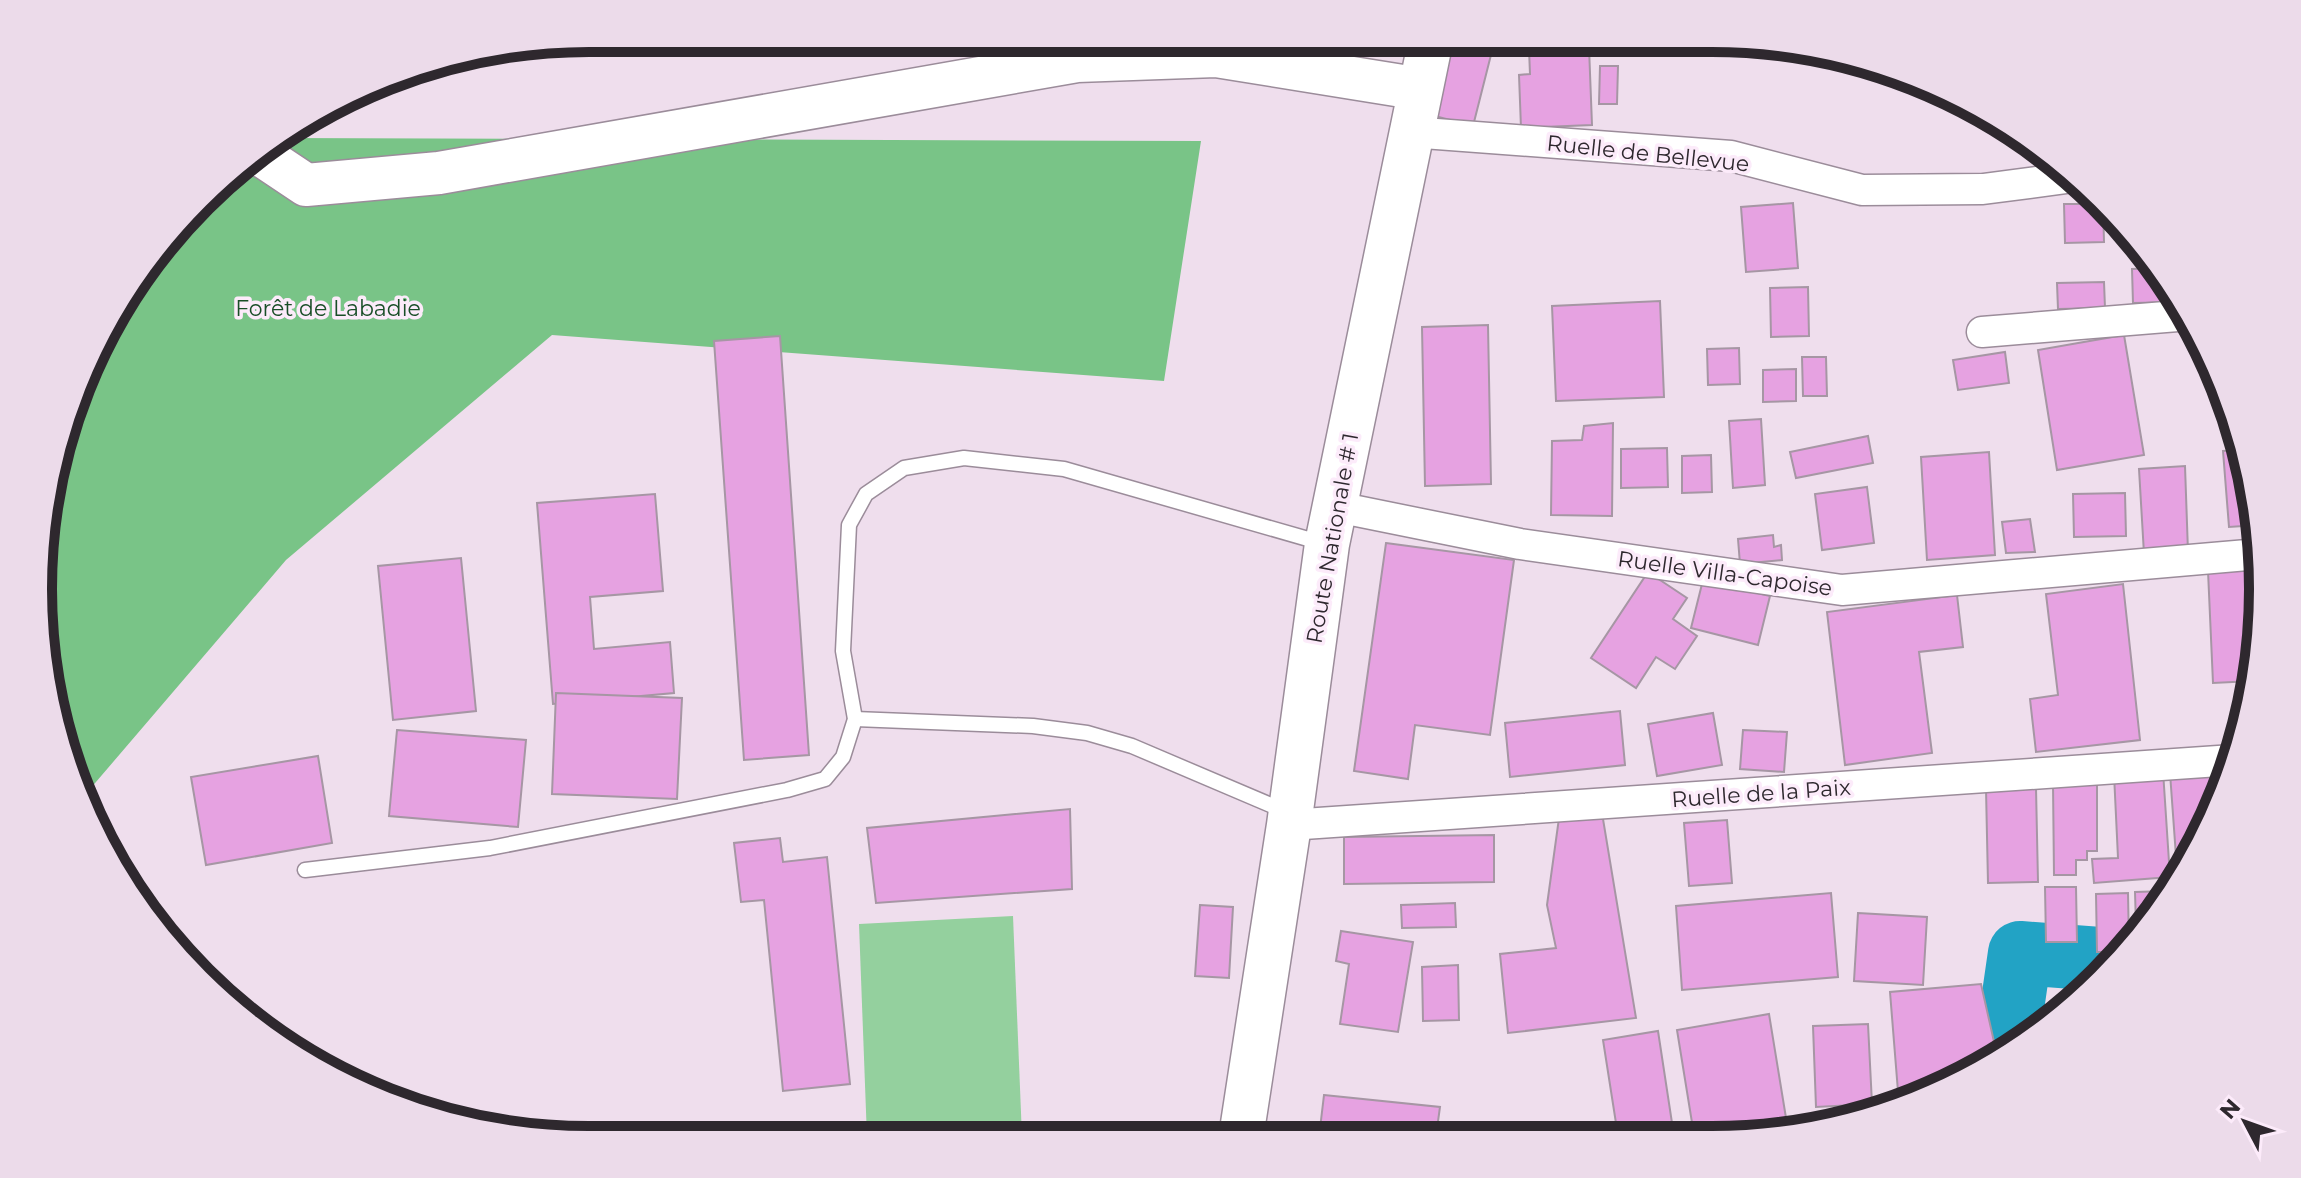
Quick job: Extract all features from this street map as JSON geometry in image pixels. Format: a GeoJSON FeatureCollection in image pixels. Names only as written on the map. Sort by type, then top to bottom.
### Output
{"type":"FeatureCollection","features":[{"type":"Feature","properties":{"kind":"main road","name":"Route Nationale # 1"},"geometry":{"type":"LineString","coordinates":[[1243,1126],[1332,525],[1428,52]]}},
{"type":"Feature","properties":{"kind":"street"},"geometry":{"type":"LineString","coordinates":[[267,159],[306,185],[439,173],[1077,61],[1216,56],[1421,89]]}},
{"type":"Feature","properties":{"kind":"street","name":"Ruelle de Bellevue"},"geometry":{"type":"LineString","coordinates":[[1410,132],[1731,156],[1862,190],[1983,189],[2059,179]]}},
{"type":"Feature","properties":{"kind":"street"},"geometry":{"type":"LineString","coordinates":[[1982,332],[2174,316]]}},
{"type":"Feature","properties":{"kind":"street","name":"Ruelle Villa-Capoise"},"geometry":{"type":"LineString","coordinates":[[1332,525],[1520,544],[1842,590],[2248,555]]}},
{"type":"Feature","properties":{"kind":"street","name":"Ruelle de la Paix"},"geometry":{"type":"LineString","coordinates":[[1290,819],[2221,761]]}},
{"type":"Feature","properties":{"kind":"lane"},"geometry":{"type":"LineString","coordinates":[[305,870],[490,848],[787,790],[825,779],[843,757],[855,719],[843,651],[849,525],[866,494],[904,468],[964,458],[1064,469],[1332,525]]}},
{"type":"Feature","properties":{"kind":"lane"},"geometry":{"type":"LineString","coordinates":[[855,719],[1033,726],[1087,733],[1132,746],[1290,819]]}},
{"type":"Feature","properties":{"kind":"green space","name":"Forêt de Labadie"},"geometry":{"type":"Polygon","coordinates":[[[299,138],[1201,141],[1164,381],[552,335],[286,560],[90,788],[62,694],[52,589],[62,484],[80,416],[107,351],[163,262],[209,209],[235,185],[299,138]]]}},
{"type":"Feature","properties":{"kind":"green space"},"geometry":{"type":"Polygon","coordinates":[[[1013,916],[1022,1126],[867,1126],[859,924],[1013,916]]]}},
{"type":"Feature","properties":{"kind":"building"},"geometry":{"type":"Polygon","coordinates":[[[1446,52],[1492,52],[1473,126],[1431,115],[1446,52]]]}},
{"type":"Feature","properties":{"kind":"building"},"geometry":{"type":"Polygon","coordinates":[[[1529,52],[1589,52],[1592,125],[1521,128],[1519,75],[1530,74],[1529,52]]]}},
{"type":"Feature","properties":{"kind":"building"},"geometry":{"type":"Polygon","coordinates":[[[1600,66],[1618,66],[1617,104],[1599,104],[1600,66]]]}},
{"type":"Feature","properties":{"kind":"building"},"geometry":{"type":"Polygon","coordinates":[[[1793,203],[1798,268],[1746,272],[1741,207],[1793,203]]]}},
{"type":"Feature","properties":{"kind":"building"},"geometry":{"type":"Polygon","coordinates":[[[2064,204],[2087,204],[2103,221],[2104,242],[2065,243],[2064,204]]]}},
{"type":"Feature","properties":{"kind":"building"},"geometry":{"type":"Polygon","coordinates":[[[2132,269],[2143,269],[2165,302],[2133,303],[2132,269]]]}},
{"type":"Feature","properties":{"kind":"building"},"geometry":{"type":"Polygon","coordinates":[[[2104,282],[2105,308],[2058,309],[2057,283],[2104,282]]]}},
{"type":"Feature","properties":{"kind":"building"},"geometry":{"type":"Polygon","coordinates":[[[1808,287],[1809,336],[1771,337],[1770,288],[1808,287]]]}},
{"type":"Feature","properties":{"kind":"building"},"geometry":{"type":"Polygon","coordinates":[[[1660,301],[1664,397],[1556,401],[1552,306],[1660,301]]]}},
{"type":"Feature","properties":{"kind":"building"},"geometry":{"type":"Polygon","coordinates":[[[1488,325],[1491,484],[1425,486],[1422,327],[1488,325]]]}},
{"type":"Feature","properties":{"kind":"building"},"geometry":{"type":"Polygon","coordinates":[[[2124,335],[2144,455],[2057,470],[2038,350],[2124,335]]]}},
{"type":"Feature","properties":{"kind":"building"},"geometry":{"type":"Polygon","coordinates":[[[780,336],[809,755],[744,760],[714,341],[780,336]]]}},
{"type":"Feature","properties":{"kind":"building"},"geometry":{"type":"Polygon","coordinates":[[[1739,348],[1740,384],[1708,385],[1707,349],[1739,348]]]}},
{"type":"Feature","properties":{"kind":"building"},"geometry":{"type":"Polygon","coordinates":[[[2005,352],[2009,383],[1958,390],[1953,360],[2005,352]]]}},
{"type":"Feature","properties":{"kind":"building"},"geometry":{"type":"Polygon","coordinates":[[[1802,357],[1826,357],[1827,396],[1803,396],[1802,357]]]}},
{"type":"Feature","properties":{"kind":"building"},"geometry":{"type":"Polygon","coordinates":[[[1796,369],[1796,401],[1763,402],[1763,370],[1796,369]]]}},
{"type":"Feature","properties":{"kind":"building"},"geometry":{"type":"Polygon","coordinates":[[[1761,419],[1765,485],[1733,488],[1729,421],[1761,419]]]}},
{"type":"Feature","properties":{"kind":"building"},"geometry":{"type":"Polygon","coordinates":[[[1613,423],[1612,516],[1551,515],[1552,441],[1582,440],[1584,426],[1613,423]]]}},
{"type":"Feature","properties":{"kind":"building"},"geometry":{"type":"Polygon","coordinates":[[[1868,436],[1873,463],[1796,478],[1790,452],[1868,436]]]}},
{"type":"Feature","properties":{"kind":"building"},"geometry":{"type":"Polygon","coordinates":[[[1667,448],[1668,487],[1621,488],[1621,449],[1667,448]]]}},
{"type":"Feature","properties":{"kind":"building"},"geometry":{"type":"Polygon","coordinates":[[[2223,451],[2231,451],[2245,526],[2229,527],[2223,451]]]}},
{"type":"Feature","properties":{"kind":"building"},"geometry":{"type":"Polygon","coordinates":[[[1989,452],[1995,555],[1927,560],[1921,457],[1989,452]]]}},
{"type":"Feature","properties":{"kind":"building"},"geometry":{"type":"Polygon","coordinates":[[[1711,455],[1712,492],[1682,493],[1682,456],[1711,455]]]}},
{"type":"Feature","properties":{"kind":"building"},"geometry":{"type":"Polygon","coordinates":[[[2185,466],[2188,552],[2144,554],[2139,469],[2185,466]]]}},
{"type":"Feature","properties":{"kind":"building"},"geometry":{"type":"Polygon","coordinates":[[[1867,487],[1874,543],[1822,550],[1815,494],[1867,487]]]}},
{"type":"Feature","properties":{"kind":"building"},"geometry":{"type":"Polygon","coordinates":[[[2125,493],[2126,536],[2074,537],[2073,494],[2125,493]]]}},
{"type":"Feature","properties":{"kind":"building"},"geometry":{"type":"Polygon","coordinates":[[[655,494],[663,591],[590,597],[594,649],[670,642],[674,693],[553,704],[537,503],[655,494]]]}},
{"type":"Feature","properties":{"kind":"building"},"geometry":{"type":"Polygon","coordinates":[[[2030,519],[2035,552],[2006,553],[2002,522],[2030,519]]]}},
{"type":"Feature","properties":{"kind":"building"},"geometry":{"type":"Polygon","coordinates":[[[1773,535],[1774,547],[1781,545],[1782,560],[1740,564],[1738,539],[1773,535]]]}},
{"type":"Feature","properties":{"kind":"building"},"geometry":{"type":"Polygon","coordinates":[[[1386,543],[1514,560],[1490,735],[1415,725],[1408,779],[1354,771],[1386,543]]]}},
{"type":"Feature","properties":{"kind":"building"},"geometry":{"type":"Polygon","coordinates":[[[461,558],[476,711],[393,720],[378,566],[461,558]]]}},
{"type":"Feature","properties":{"kind":"building"},"geometry":{"type":"Polygon","coordinates":[[[2248,569],[2248,624],[2241,682],[2213,683],[2208,571],[2248,569]]]}},
{"type":"Feature","properties":{"kind":"building"},"geometry":{"type":"Polygon","coordinates":[[[1648,572],[1687,598],[1673,619],[1697,636],[1675,669],[1656,657],[1636,688],[1591,658],[1648,572]]]}},
{"type":"Feature","properties":{"kind":"building"},"geometry":{"type":"Polygon","coordinates":[[[1703,580],[1770,596],[1758,645],[1691,628],[1703,580]]]}},
{"type":"Feature","properties":{"kind":"building"},"geometry":{"type":"Polygon","coordinates":[[[2123,584],[2140,740],[2036,752],[2030,699],[2058,695],[2046,594],[2123,584]]]}},
{"type":"Feature","properties":{"kind":"building"},"geometry":{"type":"Polygon","coordinates":[[[1957,595],[1963,647],[1919,652],[1932,753],[1845,765],[1827,612],[1957,595]]]}},
{"type":"Feature","properties":{"kind":"building"},"geometry":{"type":"Polygon","coordinates":[[[556,693],[682,698],[677,799],[552,794],[556,693]]]}},
{"type":"Feature","properties":{"kind":"building"},"geometry":{"type":"Polygon","coordinates":[[[1620,711],[1625,765],[1510,777],[1505,723],[1620,711]]]}},
{"type":"Feature","properties":{"kind":"building"},"geometry":{"type":"Polygon","coordinates":[[[1713,713],[1722,765],[1657,776],[1648,724],[1713,713]]]}},
{"type":"Feature","properties":{"kind":"building"},"geometry":{"type":"Polygon","coordinates":[[[397,730],[526,740],[518,827],[389,816],[397,730]]]}},
{"type":"Feature","properties":{"kind":"building"},"geometry":{"type":"Polygon","coordinates":[[[1743,730],[1787,732],[1784,772],[1740,769],[1743,730]]]}},
{"type":"Feature","properties":{"kind":"building"},"geometry":{"type":"Polygon","coordinates":[[[318,756],[332,843],[206,865],[191,777],[318,756]]]}},
{"type":"Feature","properties":{"kind":"building"},"geometry":{"type":"Polygon","coordinates":[[[2218,769],[2194,827],[2176,859],[2170,773],[2218,769]]]}},
{"type":"Feature","properties":{"kind":"building"},"geometry":{"type":"Polygon","coordinates":[[[2163,771],[2170,869],[2164,877],[2094,883],[2092,859],[2118,858],[2114,774],[2163,771]]]}},
{"type":"Feature","properties":{"kind":"building"},"geometry":{"type":"Polygon","coordinates":[[[2053,784],[2097,784],[2097,851],[2087,851],[2087,860],[2076,860],[2076,875],[2054,875],[2053,784]]]}},
{"type":"Feature","properties":{"kind":"building"},"geometry":{"type":"Polygon","coordinates":[[[2036,788],[2038,882],[1988,883],[1986,789],[2036,788]]]}},
{"type":"Feature","properties":{"kind":"building"},"geometry":{"type":"Polygon","coordinates":[[[1070,809],[1072,889],[876,903],[867,828],[1070,809]]]}},
{"type":"Feature","properties":{"kind":"building"},"geometry":{"type":"Polygon","coordinates":[[[1559,818],[1603,819],[1636,1018],[1508,1033],[1500,954],[1556,948],[1547,905],[1559,818]]]}},
{"type":"Feature","properties":{"kind":"building"},"geometry":{"type":"Polygon","coordinates":[[[1727,820],[1732,883],[1689,886],[1684,823],[1727,820]]]}},
{"type":"Feature","properties":{"kind":"building"},"geometry":{"type":"Polygon","coordinates":[[[1494,835],[1494,882],[1344,884],[1344,837],[1494,835]]]}},
{"type":"Feature","properties":{"kind":"building"},"geometry":{"type":"Polygon","coordinates":[[[780,838],[783,862],[827,857],[850,1084],[783,1091],[764,900],[741,902],[734,843],[780,838]]]}},
{"type":"Feature","properties":{"kind":"building"},"geometry":{"type":"Polygon","coordinates":[[[2045,887],[2076,887],[2077,942],[2046,942],[2045,887]]]}},
{"type":"Feature","properties":{"kind":"building"},"geometry":{"type":"Polygon","coordinates":[[[2155,891],[2136,919],[2135,892],[2155,891]]]}},
{"type":"Feature","properties":{"kind":"building"},"geometry":{"type":"Polygon","coordinates":[[[1831,893],[1838,977],[1682,990],[1676,906],[1831,893]]]}},
{"type":"Feature","properties":{"kind":"building"},"geometry":{"type":"Polygon","coordinates":[[[2128,893],[2129,927],[2108,952],[2097,952],[2096,894],[2128,893]]]}},
{"type":"Feature","properties":{"kind":"building"},"geometry":{"type":"Polygon","coordinates":[[[1455,903],[1456,927],[1402,928],[1401,905],[1455,903]]]}},
{"type":"Feature","properties":{"kind":"building"},"geometry":{"type":"Polygon","coordinates":[[[1200,905],[1233,907],[1229,978],[1195,976],[1200,905]]]}},
{"type":"Feature","properties":{"kind":"building"},"geometry":{"type":"Polygon","coordinates":[[[1858,913],[1927,917],[1923,985],[1854,981],[1858,913]]]}},
{"type":"Feature","properties":{"kind":"building"},"geometry":{"type":"Polygon","coordinates":[[[1341,931],[1413,942],[1398,1032],[1340,1024],[1349,964],[1336,961],[1341,931]]]}},
{"type":"Feature","properties":{"kind":"building"},"geometry":{"type":"Polygon","coordinates":[[[1458,965],[1459,1020],[1423,1021],[1422,967],[1458,965]]]}},
{"type":"Feature","properties":{"kind":"building"},"geometry":{"type":"Polygon","coordinates":[[[1981,984],[1995,1045],[1950,1071],[1898,1093],[1890,992],[1981,984]]]}},
{"type":"Feature","properties":{"kind":"building"},"geometry":{"type":"Polygon","coordinates":[[[1769,1014],[1786,1120],[1693,1126],[1677,1030],[1769,1014]]]}},
{"type":"Feature","properties":{"kind":"building"},"geometry":{"type":"Polygon","coordinates":[[[1868,1024],[1872,1102],[1816,1107],[1813,1026],[1868,1024]]]}},
{"type":"Feature","properties":{"kind":"building"},"geometry":{"type":"Polygon","coordinates":[[[1658,1031],[1672,1126],[1616,1126],[1603,1040],[1658,1031]]]}},
{"type":"Feature","properties":{"kind":"building"},"geometry":{"type":"Polygon","coordinates":[[[1324,1095],[1440,1107],[1437,1126],[1320,1126],[1324,1095]]]}},
{"type":"Feature","properties":{"kind":"waterway"},"geometry":{"type":"LineString","coordinates":[[2008,1036],[2020,953],[2101,959]]}}]}
